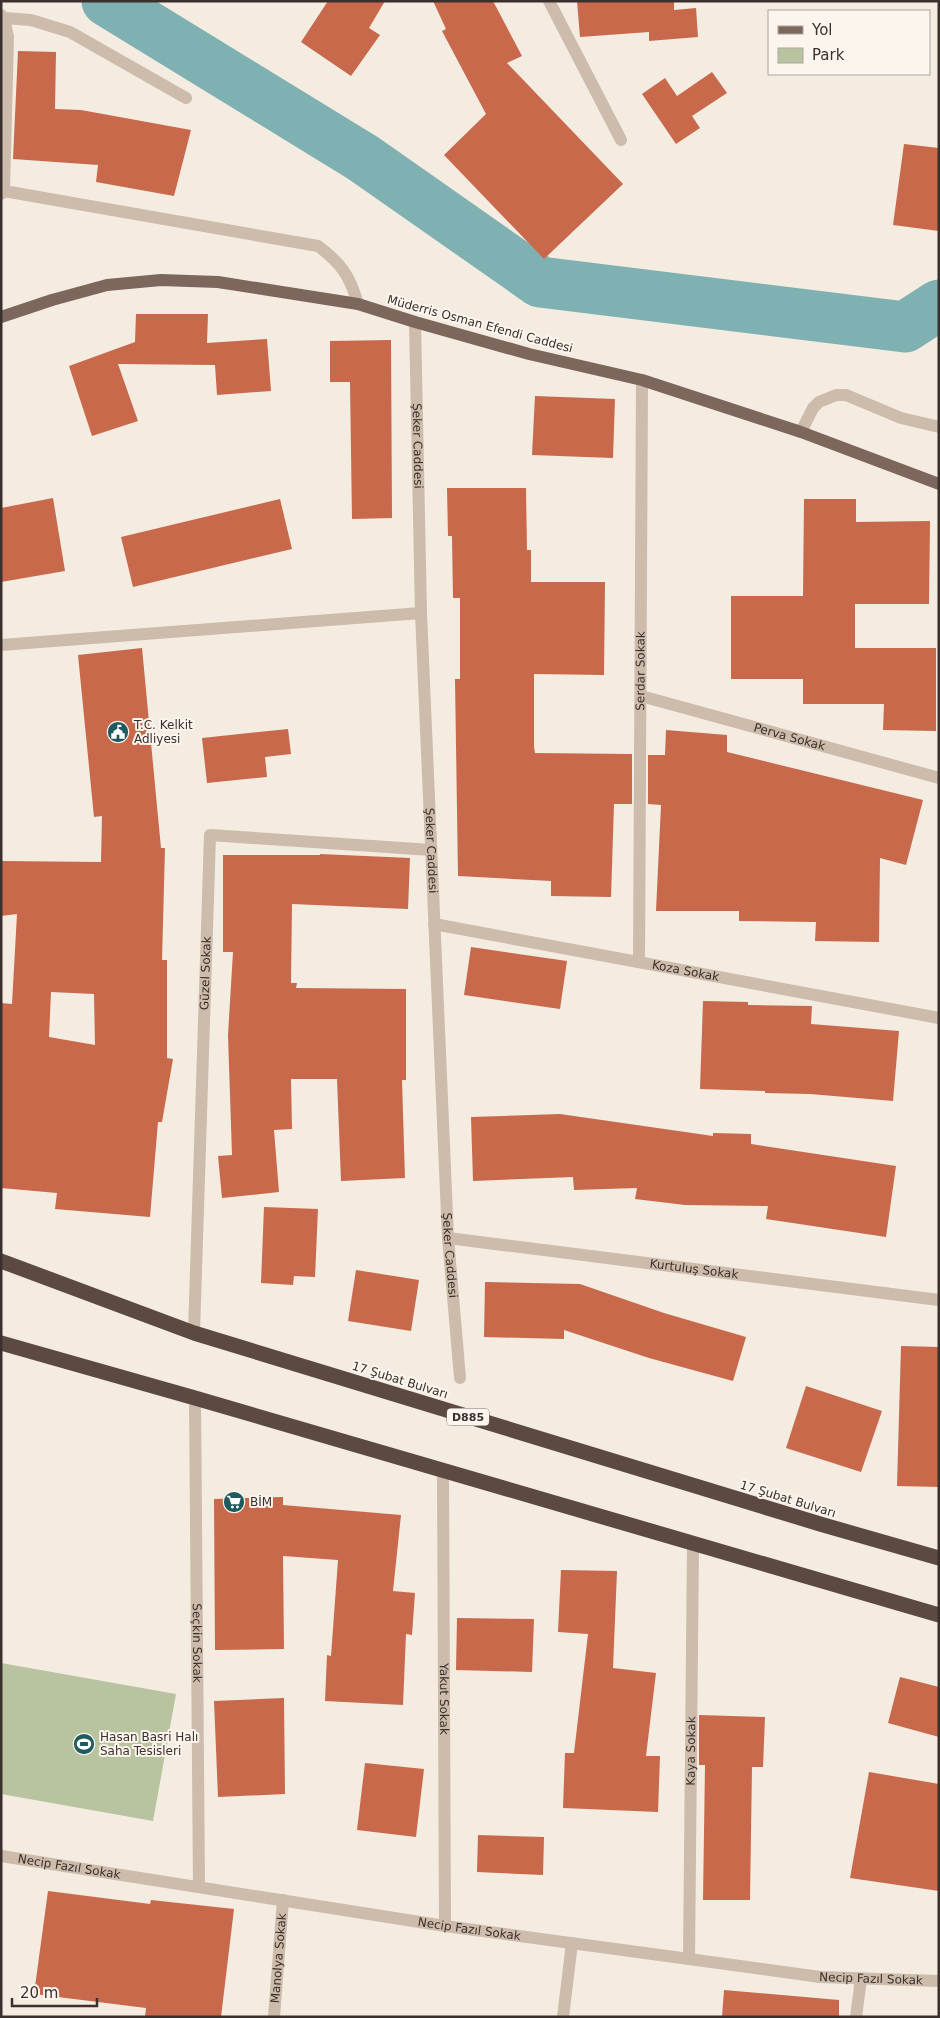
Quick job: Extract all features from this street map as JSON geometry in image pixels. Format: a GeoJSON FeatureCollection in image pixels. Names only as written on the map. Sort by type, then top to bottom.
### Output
{"type":"FeatureCollection","features":[{"type":"Feature","properties":{"kind":"highway","name":"17 Şubat Bulvarı"},"geometry":{"type":"LineString","coordinates":[[1,1261],[194,1333],[820,1524],[939,1558]]}},
{"type":"Feature","properties":{"kind":"highway"},"geometry":{"type":"LineString","coordinates":[[1,1343],[939,1615]]}},
{"type":"Feature","properties":{"kind":"main road","name":"Müderris Osman Efendi Caddesi"},"geometry":{"type":"LineString","coordinates":[[1,317],[52,300],[107,285],[161,280],[218,282],[358,304],[529,354],[642,380],[801,432],[939,484]]}},
{"type":"Feature","properties":{"kind":"street"},"geometry":{"type":"LineString","coordinates":[[549,1],[621,140]]}},
{"type":"Feature","properties":{"kind":"street"},"geometry":{"type":"LineString","coordinates":[[186,98],[70,32],[31,20],[3,16],[8,37],[2,192],[318,246],[333,257],[345,271],[353,287],[358,304]]}},
{"type":"Feature","properties":{"kind":"street","name":"Şeker Caddesi"},"geometry":{"type":"LineString","coordinates":[[415,322],[421,613],[434,924],[448,1238],[460,1378]]}},
{"type":"Feature","properties":{"kind":"street","name":"Serdar Sokak"},"geometry":{"type":"LineString","coordinates":[[639,962],[642,380]]}},
{"type":"Feature","properties":{"kind":"street"},"geometry":{"type":"LineString","coordinates":[[801,432],[813,408],[826,398],[836,395],[846,395],[901,418],[939,427]]}},
{"type":"Feature","properties":{"kind":"street"},"geometry":{"type":"LineString","coordinates":[[1,645],[421,613]]}},
{"type":"Feature","properties":{"kind":"street","name":"Perva Sokak"},"geometry":{"type":"LineString","coordinates":[[641,696],[939,778]]}},
{"type":"Feature","properties":{"kind":"street","name":"Güzel Sokak"},"geometry":{"type":"LineString","coordinates":[[194,1333],[210,835],[431,850]]}},
{"type":"Feature","properties":{"kind":"street","name":"Koza Sokak"},"geometry":{"type":"LineString","coordinates":[[434,924],[939,1018]]}},
{"type":"Feature","properties":{"kind":"street","name":"Kurtuluş Sokak"},"geometry":{"type":"LineString","coordinates":[[448,1238],[939,1300]]}},
{"type":"Feature","properties":{"kind":"street","name":"Seçkin Sokak"},"geometry":{"type":"LineString","coordinates":[[195,1398],[199,1887]]}},
{"type":"Feature","properties":{"kind":"street","name":"Yakut Sokak"},"geometry":{"type":"LineString","coordinates":[[443,1471],[445,1926]]}},
{"type":"Feature","properties":{"kind":"street","name":"Kaya Sokak"},"geometry":{"type":"LineString","coordinates":[[689,1959],[693,1544]]}},
{"type":"Feature","properties":{"kind":"street","name":"Necip Fazıl Sokak"},"geometry":{"type":"LineString","coordinates":[[1,1856],[445,1926],[820,1977],[939,1981]]}},
{"type":"Feature","properties":{"kind":"street","name":"Manolya Sokak"},"geometry":{"type":"LineString","coordinates":[[274,2017],[282,1900]]}},
{"type":"Feature","properties":{"kind":"street"},"geometry":{"type":"LineString","coordinates":[[563,2017],[572,1943]]}},
{"type":"Feature","properties":{"kind":"street"},"geometry":{"type":"LineString","coordinates":[[856,2017],[861,1978]]}},
{"type":"Feature","properties":{"kind":"green space","name":"Hasan Basri Halı Saha Tesisleri"},"geometry":{"type":"Polygon","coordinates":[[[1,1663],[176,1694],[153,1821],[1,1794],[1,1663]]]}},
{"type":"Feature","properties":{"kind":"building"},"geometry":{"type":"Polygon","coordinates":[[[328,1],[385,1],[369,28],[380,35],[351,76],[301,42],[328,1]]]}},
{"type":"Feature","properties":{"kind":"building"},"geometry":{"type":"Polygon","coordinates":[[[433,1],[493,1],[522,56],[507,63],[623,184],[544,259],[444,155],[486,114],[442,31],[446,29],[433,1]]]}},
{"type":"Feature","properties":{"kind":"building"},"geometry":{"type":"Polygon","coordinates":[[[577,1],[674,1],[674,10],[696,8],[698,37],[649,41],[649,32],[580,37],[577,1]]]}},
{"type":"Feature","properties":{"kind":"building"},"geometry":{"type":"Polygon","coordinates":[[[18,51],[56,52],[55,109],[81,110],[191,130],[174,196],[96,182],[98,165],[13,159],[18,51]]]}},
{"type":"Feature","properties":{"kind":"building"},"geometry":{"type":"Polygon","coordinates":[[[712,72],[727,93],[692,116],[700,128],[676,144],[642,94],[665,78],[677,96],[712,72]]]}},
{"type":"Feature","properties":{"kind":"building"},"geometry":{"type":"Polygon","coordinates":[[[904,144],[939,148],[939,231],[893,225],[904,144]]]}},
{"type":"Feature","properties":{"kind":"building"},"geometry":{"type":"Polygon","coordinates":[[[136,314],[208,314],[207,343],[267,339],[271,391],[217,395],[215,365],[118,364],[138,421],[92,436],[69,366],[135,342],[136,314]]]}},
{"type":"Feature","properties":{"kind":"building"},"geometry":{"type":"Polygon","coordinates":[[[391,340],[392,518],[352,519],[350,382],[330,382],[330,341],[391,340]]]}},
{"type":"Feature","properties":{"kind":"building"},"geometry":{"type":"Polygon","coordinates":[[[535,396],[615,399],[613,458],[532,455],[535,396]]]}},
{"type":"Feature","properties":{"kind":"building"},"geometry":{"type":"Polygon","coordinates":[[[447,488],[526,488],[527,550],[531,550],[531,582],[605,582],[604,675],[534,674],[534,747],[535,753],[632,754],[632,804],[614,804],[611,897],[551,896],[551,881],[458,876],[455,679],[460,679],[460,598],[453,598],[452,536],[448,536],[447,488]]]}},
{"type":"Feature","properties":{"kind":"building"},"geometry":{"type":"Polygon","coordinates":[[[53,498],[65,571],[1,582],[1,508],[53,498]]]}},
{"type":"Feature","properties":{"kind":"building"},"geometry":{"type":"Polygon","coordinates":[[[280,499],[292,549],[133,587],[121,537],[280,499]]]}},
{"type":"Feature","properties":{"kind":"building"},"geometry":{"type":"Polygon","coordinates":[[[804,499],[856,499],[856,522],[930,521],[929,604],[855,604],[855,648],[936,648],[936,731],[883,730],[884,704],[803,704],[803,679],[731,679],[731,596],[803,596],[804,499]]]}},
{"type":"Feature","properties":{"kind":"building"},"geometry":{"type":"Polygon","coordinates":[[[142,648],[161,848],[165,848],[162,960],[167,960],[167,1058],[173,1059],[162,1122],[158,1122],[150,1217],[55,1209],[57,1193],[1,1188],[1,1003],[12,1004],[17,914],[1,916],[1,861],[101,862],[102,816],[94,817],[78,655],[142,648]],[[51,992],[49,1037],[95,1045],[94,994],[51,992]]]}},
{"type":"Feature","properties":{"kind":"building"},"geometry":{"type":"Polygon","coordinates":[[[288,729],[291,754],[265,757],[267,777],[207,783],[202,738],[288,729]]]}},
{"type":"Feature","properties":{"kind":"building"},"geometry":{"type":"Polygon","coordinates":[[[666,730],[727,735],[727,752],[923,800],[906,865],[880,858],[879,942],[815,941],[816,922],[739,921],[739,911],[656,911],[661,805],[648,804],[648,755],[665,755],[666,730]]]}},
{"type":"Feature","properties":{"kind":"building"},"geometry":{"type":"Polygon","coordinates":[[[320,854],[410,858],[408,909],[292,904],[291,983],[297,983],[296,988],[406,989],[406,1080],[402,1080],[405,1178],[341,1181],[337,1079],[291,1079],[292,1129],[274,1130],[279,1192],[222,1198],[218,1156],[232,1155],[228,1035],[233,952],[223,952],[223,855],[320,854]]]}},
{"type":"Feature","properties":{"kind":"building"},"geometry":{"type":"Polygon","coordinates":[[[471,947],[567,961],[560,1009],[464,995],[471,947]]]}},
{"type":"Feature","properties":{"kind":"building"},"geometry":{"type":"Polygon","coordinates":[[[703,1001],[748,1002],[748,1005],[812,1006],[811,1024],[899,1031],[893,1101],[810,1094],[765,1093],[765,1091],[700,1089],[703,1001]]]}},
{"type":"Feature","properties":{"kind":"building"},"geometry":{"type":"Polygon","coordinates":[[[560,1114],[713,1136],[713,1133],[751,1134],[751,1144],[896,1166],[886,1237],[766,1219],[768,1206],[685,1205],[635,1199],[637,1188],[574,1190],[573,1177],[473,1181],[471,1117],[560,1114]]]}},
{"type":"Feature","properties":{"kind":"building"},"geometry":{"type":"Polygon","coordinates":[[[264,1207],[318,1209],[315,1277],[294,1276],[293,1285],[261,1283],[264,1207]]]}},
{"type":"Feature","properties":{"kind":"building"},"geometry":{"type":"Polygon","coordinates":[[[356,1270],[419,1280],[411,1331],[348,1321],[356,1270]]]}},
{"type":"Feature","properties":{"kind":"building"},"geometry":{"type":"Polygon","coordinates":[[[485,1282],[580,1284],[664,1313],[746,1337],[733,1381],[649,1358],[564,1330],[564,1339],[484,1337],[485,1282]]]}},
{"type":"Feature","properties":{"kind":"building"},"geometry":{"type":"Polygon","coordinates":[[[901,1346],[939,1347],[939,1487],[897,1486],[901,1346]]]}},
{"type":"Feature","properties":{"kind":"building"},"geometry":{"type":"Polygon","coordinates":[[[806,1386],[882,1411],[861,1472],[786,1448],[806,1386]]]}},
{"type":"Feature","properties":{"kind":"building"},"geometry":{"type":"Polygon","coordinates":[[[283,1497],[283,1505],[401,1515],[393,1591],[415,1593],[412,1635],[406,1634],[403,1705],[325,1701],[327,1655],[331,1656],[338,1560],[283,1556],[284,1649],[215,1650],[214,1499],[283,1497]]]}},
{"type":"Feature","properties":{"kind":"building"},"geometry":{"type":"Polygon","coordinates":[[[561,1570],[617,1571],[613,1668],[656,1673],[646,1756],[660,1756],[658,1812],[563,1808],[565,1753],[574,1753],[588,1634],[558,1632],[561,1570]]]}},
{"type":"Feature","properties":{"kind":"building"},"geometry":{"type":"Polygon","coordinates":[[[457,1618],[534,1619],[532,1672],[456,1670],[457,1618]]]}},
{"type":"Feature","properties":{"kind":"building"},"geometry":{"type":"Polygon","coordinates":[[[900,1677],[939,1687],[939,1737],[888,1723],[900,1677]]]}},
{"type":"Feature","properties":{"kind":"building"},"geometry":{"type":"Polygon","coordinates":[[[284,1698],[285,1794],[218,1797],[214,1701],[284,1698]]]}},
{"type":"Feature","properties":{"kind":"building"},"geometry":{"type":"Polygon","coordinates":[[[699,1715],[765,1717],[763,1767],[752,1767],[750,1900],[703,1900],[705,1765],[699,1765],[699,1715]]]}},
{"type":"Feature","properties":{"kind":"building"},"geometry":{"type":"Polygon","coordinates":[[[365,1763],[424,1769],[416,1837],[357,1830],[365,1763]]]}},
{"type":"Feature","properties":{"kind":"building"},"geometry":{"type":"Polygon","coordinates":[[[869,1772],[939,1784],[939,1891],[850,1878],[869,1772]]]}},
{"type":"Feature","properties":{"kind":"building"},"geometry":{"type":"Polygon","coordinates":[[[478,1835],[544,1837],[543,1875],[477,1872],[478,1835]]]}},
{"type":"Feature","properties":{"kind":"building"},"geometry":{"type":"Polygon","coordinates":[[[48,1891],[150,1904],[151,1900],[234,1909],[221,2017],[145,2017],[146,2008],[34,1994],[48,1891]]]}},
{"type":"Feature","properties":{"kind":"building"},"geometry":{"type":"Polygon","coordinates":[[[724,1990],[839,2000],[839,2017],[722,2017],[724,1990]]]}},
{"type":"Feature","properties":{"kind":"waterway"},"geometry":{"type":"LineString","coordinates":[[107,1],[363,158],[540,282],[905,327],[939,305]]}},
{"type":"Feature","properties":{"kind":"place","name":"T.C. Kelkit Adliyesi"},"geometry":{"type":"Point","coordinates":[118,732]}},
{"type":"Feature","properties":{"kind":"place","name":"BİM"},"geometry":{"type":"Point","coordinates":[234,1502]}},
{"type":"Feature","properties":{"kind":"place","name":"Hasan Basri Halı Saha Tesisleri"},"geometry":{"type":"Point","coordinates":[84,1744]}}]}
